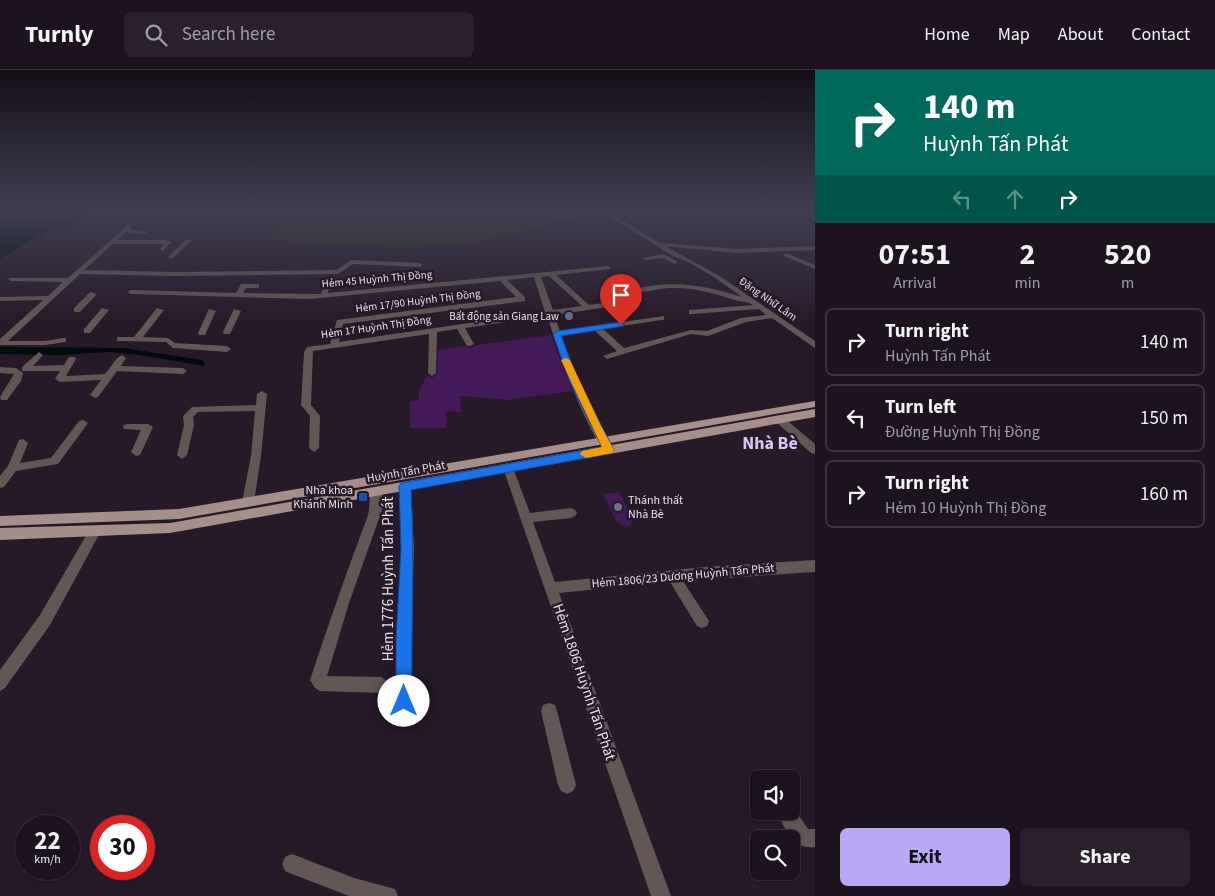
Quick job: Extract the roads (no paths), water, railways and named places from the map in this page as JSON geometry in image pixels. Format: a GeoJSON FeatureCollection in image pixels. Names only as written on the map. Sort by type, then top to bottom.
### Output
{"type":"FeatureCollection","features":[{"type":"Feature","properties":{"kind":"main road","name":"Huỳnh Tấn Phát"},"geometry":{"type":"LineString","coordinates":[[0,534],[170,528],[508,468],[606,446],[815,404]]}},
{"type":"Feature","properties":{"kind":"main road","name":"Huỳnh Tấn Phát"},"geometry":{"type":"LineString","coordinates":[[0,521],[179,514],[815,413]]}},
{"type":"Feature","properties":{"kind":"main road"},"geometry":{"type":"LineString","coordinates":[[95,531],[103,518]]}},
{"type":"Feature","properties":{"kind":"street"},"geometry":{"type":"LineString","coordinates":[[0,343],[105,248]]}},
{"type":"Feature","properties":{"kind":"street"},"geometry":{"type":"LineString","coordinates":[[171,257],[180,248]]}},
{"type":"Feature","properties":{"kind":"street","name":"Đặng Nhữ Lâm"},"geometry":{"type":"LineString","coordinates":[[663,248],[693,263],[752,300],[815,345]]}},
{"type":"Feature","properties":{"kind":"street","name":"Đặng Nhữ Lâm"},"geometry":{"type":"LineString","coordinates":[[667,248],[681,257]]}},
{"type":"Feature","properties":{"kind":"street"},"geometry":{"type":"LineString","coordinates":[[700,248],[737,251],[814,252]]}},
{"type":"Feature","properties":{"kind":"street"},"geometry":{"type":"LineString","coordinates":[[646,258],[663,256],[678,264],[693,263]]}},
{"type":"Feature","properties":{"kind":"street"},"geometry":{"type":"LineString","coordinates":[[789,256],[815,267]]}},
{"type":"Feature","properties":{"kind":"street"},"geometry":{"type":"LineString","coordinates":[[78,272],[176,274],[338,272],[351,262],[420,265]]}},
{"type":"Feature","properties":{"kind":"street","name":"Hẻm 45 Huỳnh Thị Đồng"},"geometry":{"type":"LineString","coordinates":[[131,292],[309,296],[608,268]]}},
{"type":"Feature","properties":{"kind":"street"},"geometry":{"type":"LineString","coordinates":[[550,274],[588,308]]}},
{"type":"Feature","properties":{"kind":"street"},"geometry":{"type":"LineString","coordinates":[[537,276],[574,380],[606,446]]}},
{"type":"Feature","properties":{"kind":"street"},"geometry":{"type":"LineString","coordinates":[[11,279],[69,280]]}},
{"type":"Feature","properties":{"kind":"street"},"geometry":{"type":"LineString","coordinates":[[324,295],[328,279]]}},
{"type":"Feature","properties":{"kind":"street","name":"Hẻm 17/90 Huỳnh Thị Đồng"},"geometry":{"type":"LineString","coordinates":[[334,344],[340,322],[522,299],[502,279]]}},
{"type":"Feature","properties":{"kind":"street"},"geometry":{"type":"LineString","coordinates":[[642,290],[664,285],[682,286],[710,289],[738,299],[752,300]]}},
{"type":"Feature","properties":{"kind":"street"},"geometry":{"type":"LineString","coordinates":[[239,294],[244,286],[256,286]]}},
{"type":"Feature","properties":{"kind":"street"},"geometry":{"type":"LineString","coordinates":[[77,310],[93,294]]}},
{"type":"Feature","properties":{"kind":"street"},"geometry":{"type":"LineString","coordinates":[[0,299],[49,298]]}},
{"type":"Feature","properties":{"kind":"street","name":"Hẻm 17 Huỳnh Thị Đồng"},"geometry":{"type":"LineString","coordinates":[[314,448],[315,416],[306,405],[308,352],[310,348],[638,300]]}},
{"type":"Feature","properties":{"kind":"street"},"geometry":{"type":"LineString","coordinates":[[692,312],[761,307]]}},
{"type":"Feature","properties":{"kind":"street"},"geometry":{"type":"LineString","coordinates":[[87,331],[105,310]]}},
{"type":"Feature","properties":{"kind":"street"},"geometry":{"type":"LineString","coordinates":[[137,339],[160,310]]}},
{"type":"Feature","properties":{"kind":"street"},"geometry":{"type":"LineString","coordinates":[[202,333],[212,311]]}},
{"type":"Feature","properties":{"kind":"street"},"geometry":{"type":"LineString","coordinates":[[227,332],[237,311]]}},
{"type":"Feature","properties":{"kind":"street"},"geometry":{"type":"LineString","coordinates":[[607,356],[691,332],[708,334],[744,320],[773,316]]}},
{"type":"Feature","properties":{"kind":"street"},"geometry":{"type":"LineString","coordinates":[[557,334],[661,318]]}},
{"type":"Feature","properties":{"kind":"street"},"geometry":{"type":"LineString","coordinates":[[460,327],[470,344]]}},
{"type":"Feature","properties":{"kind":"street"},"geometry":{"type":"LineString","coordinates":[[597,328],[623,352]]}},
{"type":"Feature","properties":{"kind":"street"},"geometry":{"type":"LineString","coordinates":[[0,330],[14,330]]}},
{"type":"Feature","properties":{"kind":"street"},"geometry":{"type":"LineString","coordinates":[[432,373],[433,331]]}},
{"type":"Feature","properties":{"kind":"street"},"geometry":{"type":"LineString","coordinates":[[120,339],[168,340],[173,345],[227,349]]}},
{"type":"Feature","properties":{"kind":"street"},"geometry":{"type":"LineString","coordinates":[[0,343],[45,343],[63,340]]}},
{"type":"Feature","properties":{"kind":"street"},"geometry":{"type":"LineString","coordinates":[[39,355],[25,369],[65,368]]}},
{"type":"Feature","properties":{"kind":"street"},"geometry":{"type":"LineString","coordinates":[[95,395],[122,358]]}},
{"type":"Feature","properties":{"kind":"street"},"geometry":{"type":"LineString","coordinates":[[72,359],[60,379],[106,378]]}},
{"type":"Feature","properties":{"kind":"street"},"geometry":{"type":"LineString","coordinates":[[113,368],[183,371]]}},
{"type":"Feature","properties":{"kind":"street"},"geometry":{"type":"LineString","coordinates":[[0,370],[16,370],[19,373],[16,381],[4,398]]}},
{"type":"Feature","properties":{"kind":"street"},"geometry":{"type":"LineString","coordinates":[[248,502],[256,456],[262,394]]}},
{"type":"Feature","properties":{"kind":"street"},"geometry":{"type":"LineString","coordinates":[[182,454],[189,425],[188,416],[195,409],[261,408]]}},
{"type":"Feature","properties":{"kind":"street"},"geometry":{"type":"LineString","coordinates":[[779,419],[815,450]]}},
{"type":"Feature","properties":{"kind":"street"},"geometry":{"type":"LineString","coordinates":[[13,468],[54,461],[83,422]]}},
{"type":"Feature","properties":{"kind":"street"},"geometry":{"type":"LineString","coordinates":[[128,427],[148,427],[136,452]]}},
{"type":"Feature","properties":{"kind":"street"},"geometry":{"type":"LineString","coordinates":[[0,484],[13,468],[24,443]]}},
{"type":"Feature","properties":{"kind":"street","name":"Hẻm 1806 Huỳnh Tấn Phát"},"geometry":{"type":"LineString","coordinates":[[508,468],[661,896]]}},
{"type":"Feature","properties":{"kind":"street","name":"Hẻm 1776 Huỳnh Tấn Phát"},"geometry":{"type":"LineString","coordinates":[[404,701],[404,639],[408,549],[405,486]]}},
{"type":"Feature","properties":{"kind":"street"},"geometry":{"type":"LineString","coordinates":[[376,492],[376,510],[342,603],[318,680],[320,683],[336,685],[381,685]]}},
{"type":"Feature","properties":{"kind":"street"},"geometry":{"type":"LineString","coordinates":[[526,518],[571,513]]}},
{"type":"Feature","properties":{"kind":"street"},"geometry":{"type":"LineString","coordinates":[[0,683],[44,620],[95,531]]}},
{"type":"Feature","properties":{"kind":"street","name":"Hẻm 1806/23 Dương Huỳnh Tấn Phát"},"geometry":{"type":"LineString","coordinates":[[551,588],[674,576],[815,566]]}},
{"type":"Feature","properties":{"kind":"street"},"geometry":{"type":"LineString","coordinates":[[674,576],[702,621]]}},
{"type":"Feature","properties":{"kind":"street"},"geometry":{"type":"LineString","coordinates":[[548,711],[567,785]]}},
{"type":"Feature","properties":{"kind":"street"},"geometry":{"type":"LineString","coordinates":[[791,820],[801,836],[805,839],[815,838]]}},
{"type":"Feature","properties":{"kind":"street"},"geometry":{"type":"LineString","coordinates":[[292,864],[354,888],[388,896]]}},
{"type":"Feature","properties":{"kind":"place","name":"Bất động sản Giang Law"},"geometry":{"type":"Point","coordinates":[569,316]}},
{"type":"Feature","properties":{"kind":"place","name":"Nha khoa Khánh Minh"},"geometry":{"type":"Point","coordinates":[363,497]}},
{"type":"Feature","properties":{"kind":"place","name":"Thánh thất Nhà Bè"},"geometry":{"type":"Point","coordinates":[618,507]}},
{"type":"Feature","properties":{"kind":"district","name":"Nhà Bè"},"geometry":{"type":"Point","coordinates":[770,443]}}]}
